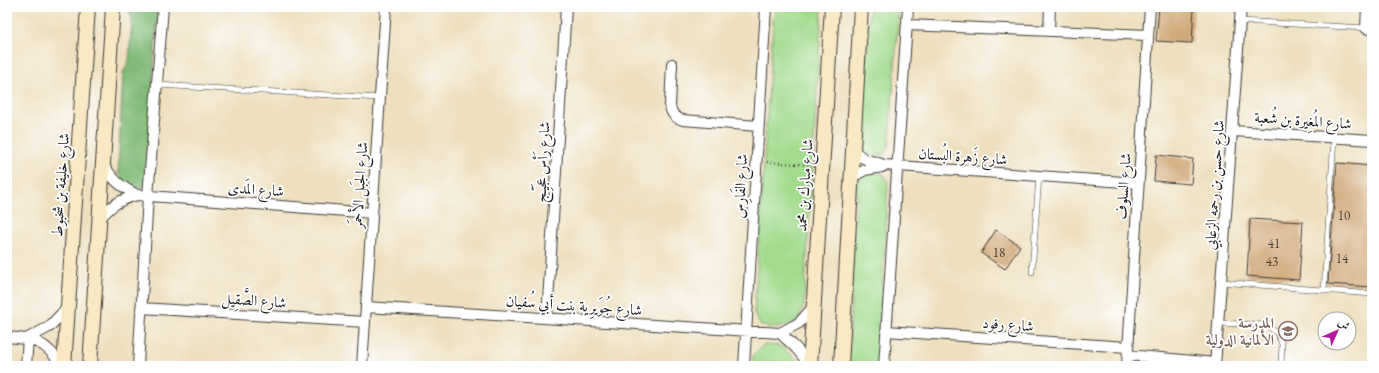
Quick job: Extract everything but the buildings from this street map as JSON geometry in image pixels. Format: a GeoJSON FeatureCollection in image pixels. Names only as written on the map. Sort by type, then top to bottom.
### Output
{"type":"FeatureCollection","features":[{"type":"Feature","properties":{"kind":"main road","name":"شارع خليفة بن شخبوط"},"geometry":{"type":"LineString","coordinates":[[64,366],[88,7]]}},
{"type":"Feature","properties":{"kind":"main road"},"geometry":{"type":"LineString","coordinates":[[90,366],[113,7]]}},
{"type":"Feature","properties":{"kind":"main road","name":"شارع مبارك بن محمد"},"geometry":{"type":"LineString","coordinates":[[810,366],[832,7]]}},
{"type":"Feature","properties":{"kind":"main road"},"geometry":{"type":"LineString","coordinates":[[841,366],[861,7]]}},
{"type":"Feature","properties":{"kind":"street"},"geometry":{"type":"LineString","coordinates":[[138,366],[148,196],[163,7]]}},
{"type":"Feature","properties":{"kind":"street","name":"شارع الجَبل الأحمَر"},"geometry":{"type":"LineString","coordinates":[[362,366],[386,7]]}},
{"type":"Feature","properties":{"kind":"street","name":"شارع رَأس عجَيِّج"},"geometry":{"type":"LineString","coordinates":[[547,318],[566,7]]}},
{"type":"Feature","properties":{"kind":"street","name":"شارع الفَارِس"},"geometry":{"type":"LineString","coordinates":[[744,366],[766,7]]}},
{"type":"Feature","properties":{"kind":"street"},"geometry":{"type":"LineString","coordinates":[[884,366],[908,7]]}},
{"type":"Feature","properties":{"kind":"street"},"geometry":{"type":"LineString","coordinates":[[1049,30],[1050,7]]}},
{"type":"Feature","properties":{"kind":"street","name":"شارع السلوف"},"geometry":{"type":"LineString","coordinates":[[1127,366],[1150,7]]}},
{"type":"Feature","properties":{"kind":"street","name":"شارع حسن بن رحمه الزعابي"},"geometry":{"type":"LineString","coordinates":[[1215,365],[1241,7]]}},
{"type":"Feature","properties":{"kind":"street"},"geometry":{"type":"LineString","coordinates":[[1367,7],[1369,29]]}},
{"type":"Feature","properties":{"kind":"street"},"geometry":{"type":"LineString","coordinates":[[906,25],[1148,35]]}},
{"type":"Feature","properties":{"kind":"street"},"geometry":{"type":"LineString","coordinates":[[672,64],[670,106],[672,114],[683,120],[758,126]]}},
{"type":"Feature","properties":{"kind":"street","name":"شارع المُغِيرة بن شُعبة"},"geometry":{"type":"LineString","coordinates":[[1233,131],[1372,140]]}},
{"type":"Feature","properties":{"kind":"street","name":"شارع زَهرة البُستان"},"geometry":{"type":"LineString","coordinates":[[854,148],[864,160],[884,166],[1138,183]]}},
{"type":"Feature","properties":{"kind":"street","name":"شارع المَدى"},"geometry":{"type":"LineString","coordinates":[[103,164],[115,181],[125,189],[137,195],[372,213]]}},
{"type":"Feature","properties":{"kind":"street","name":"شارع زَهرة البُستان"},"geometry":{"type":"LineString","coordinates":[[852,178],[865,170],[884,166]]}},
{"type":"Feature","properties":{"kind":"street","name":"شارع المَدى"},"geometry":{"type":"LineString","coordinates":[[100,218],[114,204],[137,195]]}},
{"type":"Feature","properties":{"kind":"street"},"geometry":{"type":"LineString","coordinates":[[28,338],[49,327],[68,307]]}},
{"type":"Feature","properties":{"kind":"street","name":"شارع جُوَيرِية بنت أبي سُفيان"},"geometry":{"type":"LineString","coordinates":[[366,307],[780,333]]}},
{"type":"Feature","properties":{"kind":"street"},"geometry":{"type":"LineString","coordinates":[[810,366],[796,348],[780,333],[799,323],[813,307]]}},
{"type":"Feature","properties":{"kind":"street","name":"شارع الصَّقِيل"},"geometry":{"type":"LineString","coordinates":[[141,308],[365,322]]}},
{"type":"Feature","properties":{"kind":"street","name":"شارع رفود"},"geometry":{"type":"LineString","coordinates":[[886,331],[1128,351],[1215,365]]}},
{"type":"Feature","properties":{"kind":"street"},"geometry":{"type":"LineString","coordinates":[[7,337],[28,338],[40,343],[50,349],[64,366]]}},
{"type":"Feature","properties":{"kind":"street"},"geometry":{"type":"LineString","coordinates":[[26,366],[28,338]]}},
{"type":"Feature","properties":{"kind":"lane"},"geometry":{"type":"LineString","coordinates":[[1240,21],[1369,29]]}},
{"type":"Feature","properties":{"kind":"lane"},"geometry":{"type":"LineString","coordinates":[[157,85],[380,98]]}},
{"type":"Feature","properties":{"kind":"lane"},"geometry":{"type":"LineString","coordinates":[[1324,290],[1334,138]]}},
{"type":"Feature","properties":{"kind":"lane"},"geometry":{"type":"LineString","coordinates":[[1032,272],[1039,176]]}},
{"type":"Feature","properties":{"kind":"lane"},"geometry":{"type":"LineString","coordinates":[[1221,282],[1372,294]]}},
{"type":"Feature","properties":{"kind":"lane"},"geometry":{"type":"LineString","coordinates":[[1218,323],[1267,325],[1277,333],[1282,344],[1281,366]]}},
{"type":"Feature","properties":{"kind":"path"},"geometry":{"type":"LineString","coordinates":[[756,161],[822,166]]}},
{"type":"Feature","properties":{"kind":"green space"},"geometry":{"type":"Polygon","coordinates":[[[127,7],[158,7],[146,185],[134,190],[125,183],[118,172],[123,73],[129,60],[132,19],[127,7]]]}},
{"type":"Feature","properties":{"kind":"green space"},"geometry":{"type":"Polygon","coordinates":[[[774,7],[822,7],[804,305],[797,322],[777,328],[761,326],[754,314],[774,7]]]}},
{"type":"Feature","properties":{"kind":"green space"},"geometry":{"type":"Polygon","coordinates":[[[870,7],[899,7],[889,146],[884,154],[876,155],[867,154],[859,147],[870,7]]]}},
{"type":"Feature","properties":{"kind":"green space"},"geometry":{"type":"Polygon","coordinates":[[[872,171],[882,173],[888,182],[878,366],[848,366],[857,179],[872,171]]]}},
{"type":"Feature","properties":{"kind":"green space"},"geometry":{"type":"Polygon","coordinates":[[[764,345],[780,346],[796,359],[798,366],[752,366],[753,355],[764,345]]]}},
{"type":"Feature","properties":{"kind":"place","name":"المدرسة الألمانية الدولية"},"geometry":{"type":"Point","coordinates":[1288,331]}}]}
